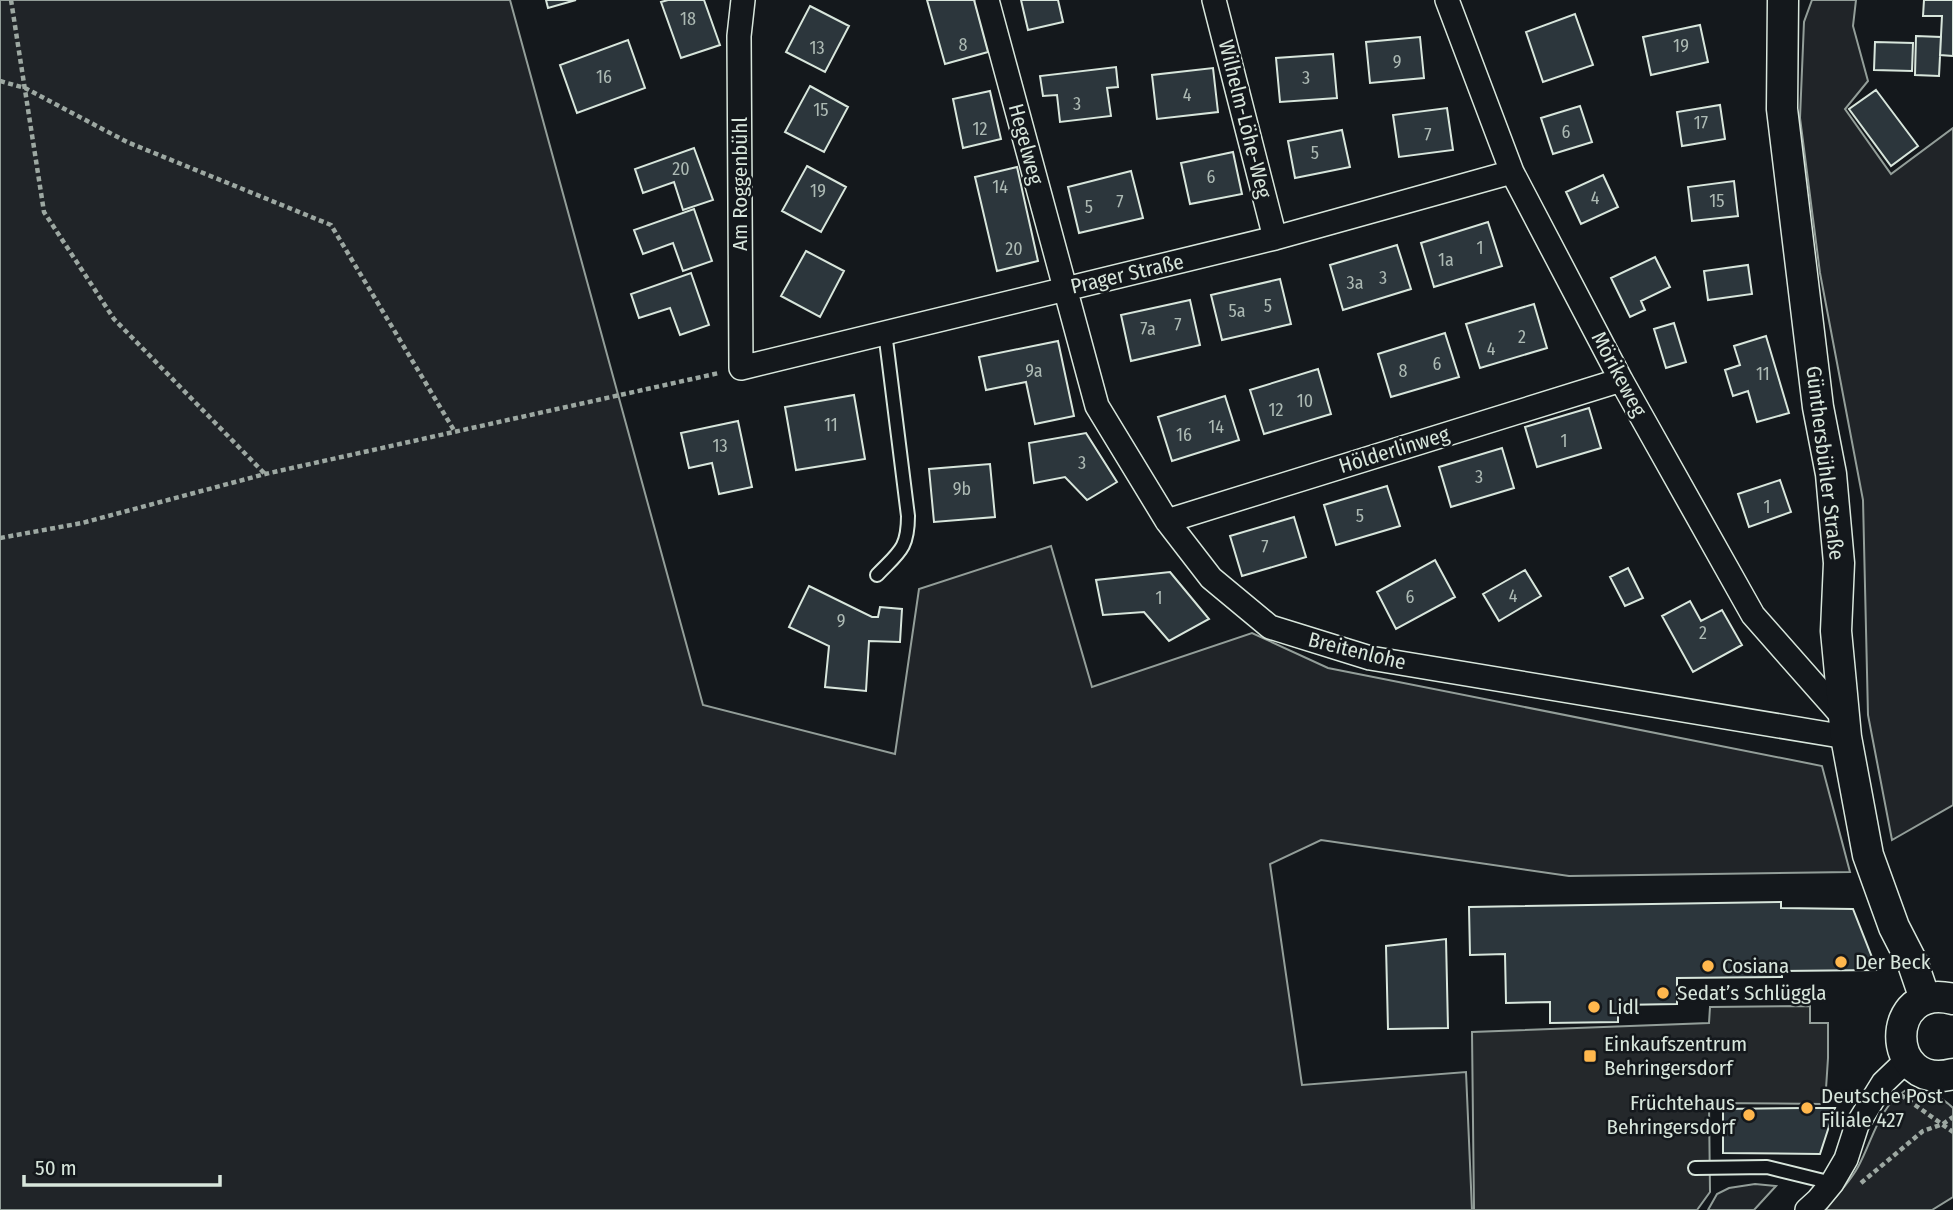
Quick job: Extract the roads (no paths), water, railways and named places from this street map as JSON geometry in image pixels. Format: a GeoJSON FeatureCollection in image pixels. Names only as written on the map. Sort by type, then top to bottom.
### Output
{"type":"FeatureCollection","features":[{"type":"Feature","properties":{"kind":"street","name":"Am Roggenbühl"},"geometry":{"type":"LineString","coordinates":[[741,368],[739,36],[743,0]]}},
{"type":"Feature","properties":{"kind":"street","name":"Hegelweg"},"geometry":{"type":"LineString","coordinates":[[987,0],[1065,288]]}},
{"type":"Feature","properties":{"kind":"street","name":"Wilhelm-Löhe-Weg"},"geometry":{"type":"LineString","coordinates":[[1214,0],[1275,238]]}},
{"type":"Feature","properties":{"kind":"street","name":"Mörikeweg"},"geometry":{"type":"LineString","coordinates":[[1447,0],[1512,172],[1621,380],[1753,615],[1844,727]]}},
{"type":"Feature","properties":{"kind":"street","name":"Günthersbühler Straße"},"geometry":{"type":"LineString","coordinates":[[1782,1],[1782,109],[1818,407],[1831,474],[1839,563],[1836,631],[1844,727],[1868,855],[1894,927],[1913,964],[1939,999],[1912,1007],[1903,1019],[1900,1035],[1907,1060]]}},
{"type":"Feature","properties":{"kind":"street","name":"Prager Straße"},"geometry":{"type":"LineString","coordinates":[[741,368],[1275,238],[1512,172]]}},
{"type":"Feature","properties":{"kind":"street","name":"Breitenlohe"},"geometry":{"type":"LineString","coordinates":[[1065,288],[1097,406],[1167,521],[1211,578],[1270,627],[1370,658],[1844,727]]}},
{"type":"Feature","properties":{"kind":"street","name":"Hölderlinweg"},"geometry":{"type":"LineString","coordinates":[[1167,521],[1621,380]]}},
{"type":"Feature","properties":{"kind":"street"},"geometry":{"type":"LineString","coordinates":[[1807,1210],[1818,1200],[1842,1187],[1846,1159],[1857,1125],[1883,1083],[1907,1060],[1919,1071],[1929,1075],[1953,1074]]}},
{"type":"Feature","properties":{"kind":"lane"},"geometry":{"type":"LineString","coordinates":[[877,575],[901,550],[908,535],[908,516],[885,332]]}},
{"type":"Feature","properties":{"kind":"lane"},"geometry":{"type":"LineString","coordinates":[[1695,1168],[1767,1167],[1842,1187]]}},
{"type":"Feature","properties":{"kind":"place","name":"Der Beck"},"geometry":{"type":"Point","coordinates":[1841,962]}},
{"type":"Feature","properties":{"kind":"place","name":"Cosiana"},"geometry":{"type":"Point","coordinates":[1708,966]}},
{"type":"Feature","properties":{"kind":"place","name":"Sedat’s Schlüggla"},"geometry":{"type":"Point","coordinates":[1663,993]}},
{"type":"Feature","properties":{"kind":"place","name":"Lidl"},"geometry":{"type":"Point","coordinates":[1594,1007]}},
{"type":"Feature","properties":{"kind":"place","name":"Einkaufszentrum Behringersdorf"},"geometry":{"type":"Point","coordinates":[1590,1056]}},
{"type":"Feature","properties":{"kind":"place","name":"Deutsche Post Filiale 427"},"geometry":{"type":"Point","coordinates":[1807,1108]}},
{"type":"Feature","properties":{"kind":"place","name":"Früchtehaus Behringersdorf"},"geometry":{"type":"Point","coordinates":[1749,1115]}}]}
